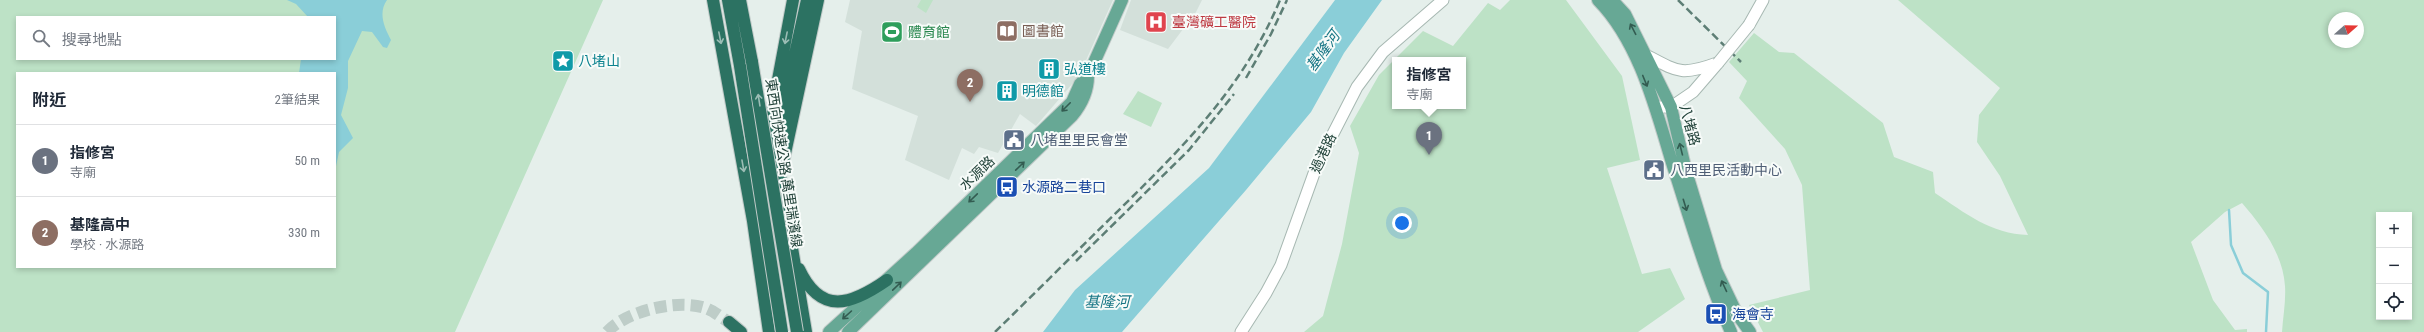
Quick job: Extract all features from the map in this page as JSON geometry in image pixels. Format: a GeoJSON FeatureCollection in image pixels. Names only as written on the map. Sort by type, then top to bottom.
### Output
{"type":"FeatureCollection","features":[{"type":"Feature","properties":{"kind":"highway"},"geometry":{"type":"LineString","coordinates":[[713,0],[753,221],[769,332]]}},
{"type":"Feature","properties":{"kind":"highway","name":"東西向快速公路 萬里瑞濱線"},"geometry":{"type":"LineString","coordinates":[[728,0],[740,66],[782,332]]}},
{"type":"Feature","properties":{"kind":"highway","name":"東西向快速公路 萬里瑞濱線"},"geometry":{"type":"LineString","coordinates":[[740,0],[752,62],[797,332]]}},
{"type":"Feature","properties":{"kind":"highway"},"geometry":{"type":"LineString","coordinates":[[776,332],[759,213],[771,117],[793,0]]}},
{"type":"Feature","properties":{"kind":"highway"},"geometry":{"type":"LineString","coordinates":[[806,332],[780,176],[778,135],[807,0]]}},
{"type":"Feature","properties":{"kind":"highway"},"geometry":{"type":"LineString","coordinates":[[780,176],[818,0]]}},
{"type":"Feature","properties":{"kind":"highway"},"geometry":{"type":"LineString","coordinates":[[793,251],[809,286],[817,295],[827,300],[839,302],[852,299],[887,280]]}},
{"type":"Feature","properties":{"kind":"highway"},"geometry":{"type":"LineString","coordinates":[[729,322],[741,332]]}},
{"type":"Feature","properties":{"kind":"main road"},"geometry":{"type":"LineString","coordinates":[[1088,76],[1122,0]]}},
{"type":"Feature","properties":{"kind":"main road","name":"八堵路"},"geometry":{"type":"LineString","coordinates":[[1598,0],[1613,16],[1637,62],[1655,107],[1706,272],[1731,332]]}},
{"type":"Feature","properties":{"kind":"main road","name":"八堵路"},"geometry":{"type":"LineString","coordinates":[[1612,0],[1625,14],[1671,107],[1686,171],[1716,270],[1737,314],[1750,332]]}},
{"type":"Feature","properties":{"kind":"main road","name":"水源路"},"geometry":{"type":"LineString","coordinates":[[829,332],[887,280],[1072,102],[1080,84],[1088,76]]}},
{"type":"Feature","properties":{"kind":"main road","name":"水源路"},"geometry":{"type":"LineString","coordinates":[[848,332],[1072,116],[1084,98],[1088,87],[1088,76]]}},
{"type":"Feature","properties":{"kind":"street","name":"過港路"},"geometry":{"type":"LineString","coordinates":[[1241,332],[1266,293],[1280,265],[1317,165],[1357,87],[1383,52],[1443,0]]}},
{"type":"Feature","properties":{"kind":"street"},"geometry":{"type":"LineString","coordinates":[[1655,107],[1671,107],[1693,92],[1749,25],[1763,0]]}},
{"type":"Feature","properties":{"kind":"street"},"geometry":{"type":"LineString","coordinates":[[1646,55],[1676,71],[1694,72],[1718,63]]}},
{"type":"Feature","properties":{"kind":"shaded area"},"geometry":{"type":"Polygon","coordinates":[[[850,0],[1113,0],[1079,76],[1036,126],[1020,114],[998,153],[979,147],[974,154],[962,148],[949,180],[905,160],[918,116],[852,89],[862,31],[845,22],[850,0]]]}},
{"type":"Feature","properties":{"kind":"shaded area","name":"臺灣礦工醫院"},"geometry":{"type":"Polygon","coordinates":[[[1131,0],[1202,0],[1196,12],[1168,49],[1120,30],[1131,0]]]}},
{"type":"Feature","properties":{"kind":"green space"},"geometry":{"type":"Polygon","coordinates":[[[0,0],[603,0],[455,332],[0,332],[0,0]]]}},
{"type":"Feature","properties":{"kind":"green space"},"geometry":{"type":"Polygon","coordinates":[[[921,0],[933,0],[926,13],[917,7],[921,0]]]}},
{"type":"Feature","properties":{"kind":"green space"},"geometry":{"type":"Polygon","coordinates":[[[1510,0],[1566,0],[1622,76],[1640,160],[1607,168],[1642,274],[1670,268],[1685,299],[1638,332],[1304,332],[1323,316],[1342,244],[1359,153],[1350,126],[1379,75],[1392,62],[1392,109],[1466,109],[1466,57],[1397,57],[1423,31],[1453,46],[1488,3],[1500,10],[1510,0]]]}},
{"type":"Feature","properties":{"kind":"green space"},"geometry":{"type":"Polygon","coordinates":[[[1898,0],[2424,0],[2424,332],[2282,332],[2285,286],[2280,263],[2276,252],[2264,231],[2242,203],[2225,212],[2191,242],[2213,300],[2235,330],[2247,329],[2247,332],[1763,332],[1749,305],[1810,290],[1802,185],[1785,149],[1739,98],[1747,81],[1729,62],[1754,33],[1779,52],[1794,53],[1883,123],[1894,157],[1933,172],[1935,193],[1968,215],[1990,227],[2015,234],[2028,235],[2000,176],[1977,142],[1979,115],[2000,88],[1898,0]]]}},
{"type":"Feature","properties":{"kind":"green space"},"geometry":{"type":"Polygon","coordinates":[[[1138,91],[1162,103],[1151,127],[1123,114],[1138,91]]]}},
{"type":"Feature","properties":{"kind":"water"},"geometry":{"type":"Polygon","coordinates":[[[287,0],[387,0],[384,5],[382,15],[384,25],[391,40],[387,48],[383,47],[372,32],[362,31],[348,61],[348,88],[341,115],[353,138],[339,152],[336,166],[336,72],[299,72],[301,60],[336,60],[336,16],[307,16],[296,4],[287,0]]]}},
{"type":"Feature","properties":{"kind":"water","name":"基隆河"},"geometry":{"type":"Polygon","coordinates":[[[1335,0],[1382,0],[1344,53],[1311,112],[1246,190],[1122,332],[1043,332],[1075,290],[1209,168],[1335,0]]]}},
{"type":"Feature","properties":{"kind":"waterway"},"geometry":{"type":"LineString","coordinates":[[2229,210],[2231,245],[2243,273],[2268,292],[2266,332]]}},
{"type":"Feature","properties":{"kind":"tunnel"},"geometry":{"type":"LineString","coordinates":[[607,332],[616,324],[641,312],[669,306],[697,306],[708,309],[729,322]]}},
{"type":"Feature","properties":{"kind":"railway"},"geometry":{"type":"LineString","coordinates":[[995,332],[1145,184],[1190,137],[1231,87],[1249,60],[1280,0]]}},
{"type":"Feature","properties":{"kind":"railway"},"geometry":{"type":"LineString","coordinates":[[1246,78],[1271,34],[1287,0]]}},
{"type":"Feature","properties":{"kind":"railway"},"geometry":{"type":"LineString","coordinates":[[1678,0],[1741,62]]}},
{"type":"Feature","properties":{"kind":"railway"},"geometry":{"type":"LineString","coordinates":[[1076,261],[1189,150],[1234,94]]}},
{"type":"Feature","properties":{"kind":"place","name":"臺灣礦工醫院"},"geometry":{"type":"Point","coordinates":[1156,22]}},
{"type":"Feature","properties":{"kind":"place","name":"圖書館"},"geometry":{"type":"Point","coordinates":[1007,31]}},
{"type":"Feature","properties":{"kind":"place","name":"體育館"},"geometry":{"type":"Point","coordinates":[892,32]}},
{"type":"Feature","properties":{"kind":"place","name":"八堵山"},"geometry":{"type":"Point","coordinates":[563,61]}},
{"type":"Feature","properties":{"kind":"place","name":"弘道樓"},"geometry":{"type":"Point","coordinates":[1049,69]}},
{"type":"Feature","properties":{"kind":"place","name":"明德館"},"geometry":{"type":"Point","coordinates":[1007,91]}},
{"type":"Feature","properties":{"kind":"place","name":"基隆高中"},"geometry":{"type":"Point","coordinates":[970,102]}},
{"type":"Feature","properties":{"kind":"place","name":"八堵里里民會堂"},"geometry":{"type":"Point","coordinates":[1014,140]}},
{"type":"Feature","properties":{"kind":"place","name":"指修宮"},"geometry":{"type":"Point","coordinates":[1429,155]}},
{"type":"Feature","properties":{"kind":"place","name":"八西里民活動中心"},"geometry":{"type":"Point","coordinates":[1654,170]}},
{"type":"Feature","properties":{"kind":"place","name":"水源路二巷口"},"geometry":{"type":"Point","coordinates":[1007,187]}},
{"type":"Feature","properties":{"kind":"place","name":"海會寺"},"geometry":{"type":"Point","coordinates":[1716,314]}}]}
